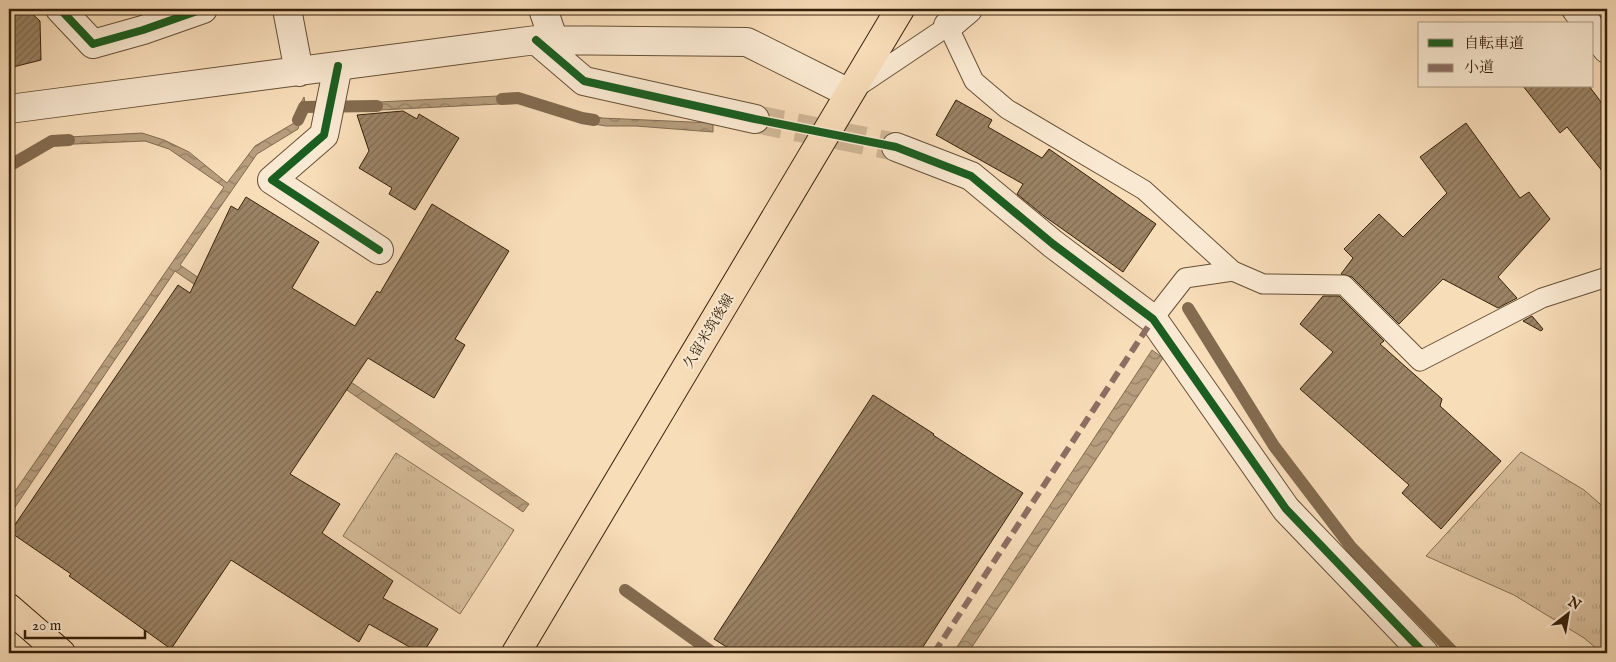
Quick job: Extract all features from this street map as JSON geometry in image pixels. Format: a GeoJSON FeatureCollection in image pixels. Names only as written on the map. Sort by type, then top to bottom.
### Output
{"type":"FeatureCollection","features":[{"type":"Feature","properties":{"kind":"main road","name":"久留米筑後線"},"geometry":{"type":"LineString","coordinates":[[516,653],[900,9]]}},
{"type":"Feature","properties":{"kind":"main road"},"geometry":{"type":"LineString","coordinates":[[9,608],[61,653]]}},
{"type":"Feature","properties":{"kind":"street"},"geometry":{"type":"LineString","coordinates":[[60,9],[93,44],[143,30],[203,9]]}},
{"type":"Feature","properties":{"kind":"street"},"geometry":{"type":"LineString","coordinates":[[287,9],[299,72]]}},
{"type":"Feature","properties":{"kind":"street"},"geometry":{"type":"LineString","coordinates":[[543,9],[545,40],[584,81],[755,119]]}},
{"type":"Feature","properties":{"kind":"street"},"geometry":{"type":"LineString","coordinates":[[1576,9],[1586,22]]}},
{"type":"Feature","properties":{"kind":"street"},"geometry":{"type":"LineString","coordinates":[[1594,33],[1607,49]]}},
{"type":"Feature","properties":{"kind":"street"},"geometry":{"type":"LineString","coordinates":[[9,110],[545,40],[747,42],[849,93]]}},
{"type":"Feature","properties":{"kind":"street"},"geometry":{"type":"LineString","coordinates":[[338,66],[324,135],[272,180],[379,250]]}},
{"type":"Feature","properties":{"kind":"street"},"geometry":{"type":"LineString","coordinates":[[896,147],[971,176],[1053,244],[1154,318],[1286,509],[1424,653]]}},
{"type":"Feature","properties":{"kind":"lane"},"geometry":{"type":"LineString","coordinates":[[849,93],[958,17],[974,81],[1007,109],[1144,190],[1233,271],[1263,284],[1344,285],[1420,361],[1542,298],[1607,277]]}},
{"type":"Feature","properties":{"kind":"lane"},"geometry":{"type":"LineString","coordinates":[[1154,318],[1185,278],[1233,271]]}},
{"type":"Feature","properties":{"kind":"green space"},"geometry":{"type":"Polygon","coordinates":[[[1521,452],[1584,490],[1607,510],[1607,653],[1602,653],[1584,638],[1514,595],[1426,556],[1521,452]]]}},
{"type":"Feature","properties":{"kind":"green space"},"geometry":{"type":"Polygon","coordinates":[[[396,453],[514,530],[460,614],[343,536],[396,453]]]}},
{"type":"Feature","properties":{"kind":"water"},"geometry":{"type":"Polygon","coordinates":[[[518,95],[519,103],[360,111],[359,103],[518,95]]]}},
{"type":"Feature","properties":{"kind":"water"},"geometry":{"type":"Polygon","coordinates":[[[304,97],[306,110],[301,117],[298,129],[257,154],[180,265],[529,504],[523,512],[175,271],[9,516],[9,500],[224,187],[169,149],[145,141],[52,145],[51,138],[142,133],[164,140],[189,152],[227,183],[255,146],[294,123],[294,116],[304,97]]]}},
{"type":"Feature","properties":{"kind":"water"},"geometry":{"type":"Polygon","coordinates":[[[578,112],[602,118],[713,123],[713,132],[636,126],[606,126],[576,121],[578,112]]]}},
{"type":"Feature","properties":{"kind":"water"},"geometry":{"type":"Polygon","coordinates":[[[1152,350],[1163,358],[968,653],[953,653],[1152,350]]]}},
{"type":"Feature","properties":{"kind":"building"},"geometry":{"type":"Polygon","coordinates":[[[9,9],[27,9],[40,21],[41,60],[9,68],[9,9]]]}},
{"type":"Feature","properties":{"kind":"building"},"geometry":{"type":"Polygon","coordinates":[[[1525,88],[1590,88],[1607,110],[1607,177],[1567,127],[1560,133],[1525,88]]]}},
{"type":"Feature","properties":{"kind":"building"},"geometry":{"type":"Polygon","coordinates":[[[956,100],[992,120],[988,127],[1042,158],[1049,149],[1156,224],[1123,272],[1044,216],[1017,194],[1023,184],[936,135],[956,100]]]}},
{"type":"Feature","properties":{"kind":"building"},"geometry":{"type":"Polygon","coordinates":[[[403,111],[417,119],[419,114],[459,138],[415,210],[389,194],[392,188],[359,168],[369,151],[357,115],[403,111]]]}},
{"type":"Feature","properties":{"kind":"building"},"geometry":{"type":"Polygon","coordinates":[[[1466,123],[1520,198],[1529,192],[1550,219],[1498,277],[1517,298],[1498,308],[1443,279],[1399,324],[1352,277],[1341,274],[1353,258],[1344,249],[1379,214],[1403,237],[1447,193],[1420,157],[1466,123]]]}},
{"type":"Feature","properties":{"kind":"building"},"geometry":{"type":"Polygon","coordinates":[[[246,197],[319,242],[292,288],[355,326],[377,291],[380,293],[432,204],[509,251],[455,339],[465,345],[434,398],[368,358],[290,474],[340,504],[322,533],[393,581],[383,598],[438,629],[423,653],[369,624],[359,642],[231,560],[171,649],[69,576],[71,574],[10,532],[178,285],[190,293],[231,206],[238,210],[246,197]]]}},
{"type":"Feature","properties":{"kind":"building"},"geometry":{"type":"Polygon","coordinates":[[[1323,296],[1339,296],[1384,341],[1380,344],[1442,399],[1440,406],[1501,461],[1441,529],[1402,493],[1409,485],[1300,389],[1333,352],[1300,324],[1323,296]]]}},
{"type":"Feature","properties":{"kind":"building"},"geometry":{"type":"Polygon","coordinates":[[[1532,316],[1543,329],[1541,331],[1523,321],[1532,316]]]}},
{"type":"Feature","properties":{"kind":"building"},"geometry":{"type":"Polygon","coordinates":[[[873,395],[1023,493],[919,653],[736,653],[714,639],[873,395]]]}},
{"type":"Feature","properties":{"kind":"waterway"},"geometry":{"type":"LineString","coordinates":[[502,99],[518,98],[594,120]]}},
{"type":"Feature","properties":{"kind":"waterway"},"geometry":{"type":"LineString","coordinates":[[298,120],[304,107],[377,106]]}},
{"type":"Feature","properties":{"kind":"waterway"},"geometry":{"type":"LineString","coordinates":[[9,166],[52,141],[69,140]]}},
{"type":"Feature","properties":{"kind":"waterway"},"geometry":{"type":"LineString","coordinates":[[1188,308],[1274,446],[1351,547],[1454,653]]}},
{"type":"Feature","properties":{"kind":"waterway"},"geometry":{"type":"LineString","coordinates":[[625,590],[713,653]]}},
{"type":"Feature","properties":{"kind":"tunnel"},"geometry":{"type":"LineString","coordinates":[[755,119],[896,147]]}},
{"type":"Feature","properties":{"kind":"marked path"},"geometry":{"type":"LineString","coordinates":[[934,653],[1153,319]]}},
{"type":"Feature","properties":{"kind":"cycle path"},"geometry":{"type":"LineString","coordinates":[[60,9],[93,44],[143,30],[203,9]]}},
{"type":"Feature","properties":{"kind":"cycle path"},"geometry":{"type":"LineString","coordinates":[[536,40],[584,81],[755,119],[896,147],[971,176],[1053,244],[1153,319],[1286,509],[1424,653]]}},
{"type":"Feature","properties":{"kind":"cycle path"},"geometry":{"type":"LineString","coordinates":[[338,66],[324,135],[272,180],[379,250]]}}]}
